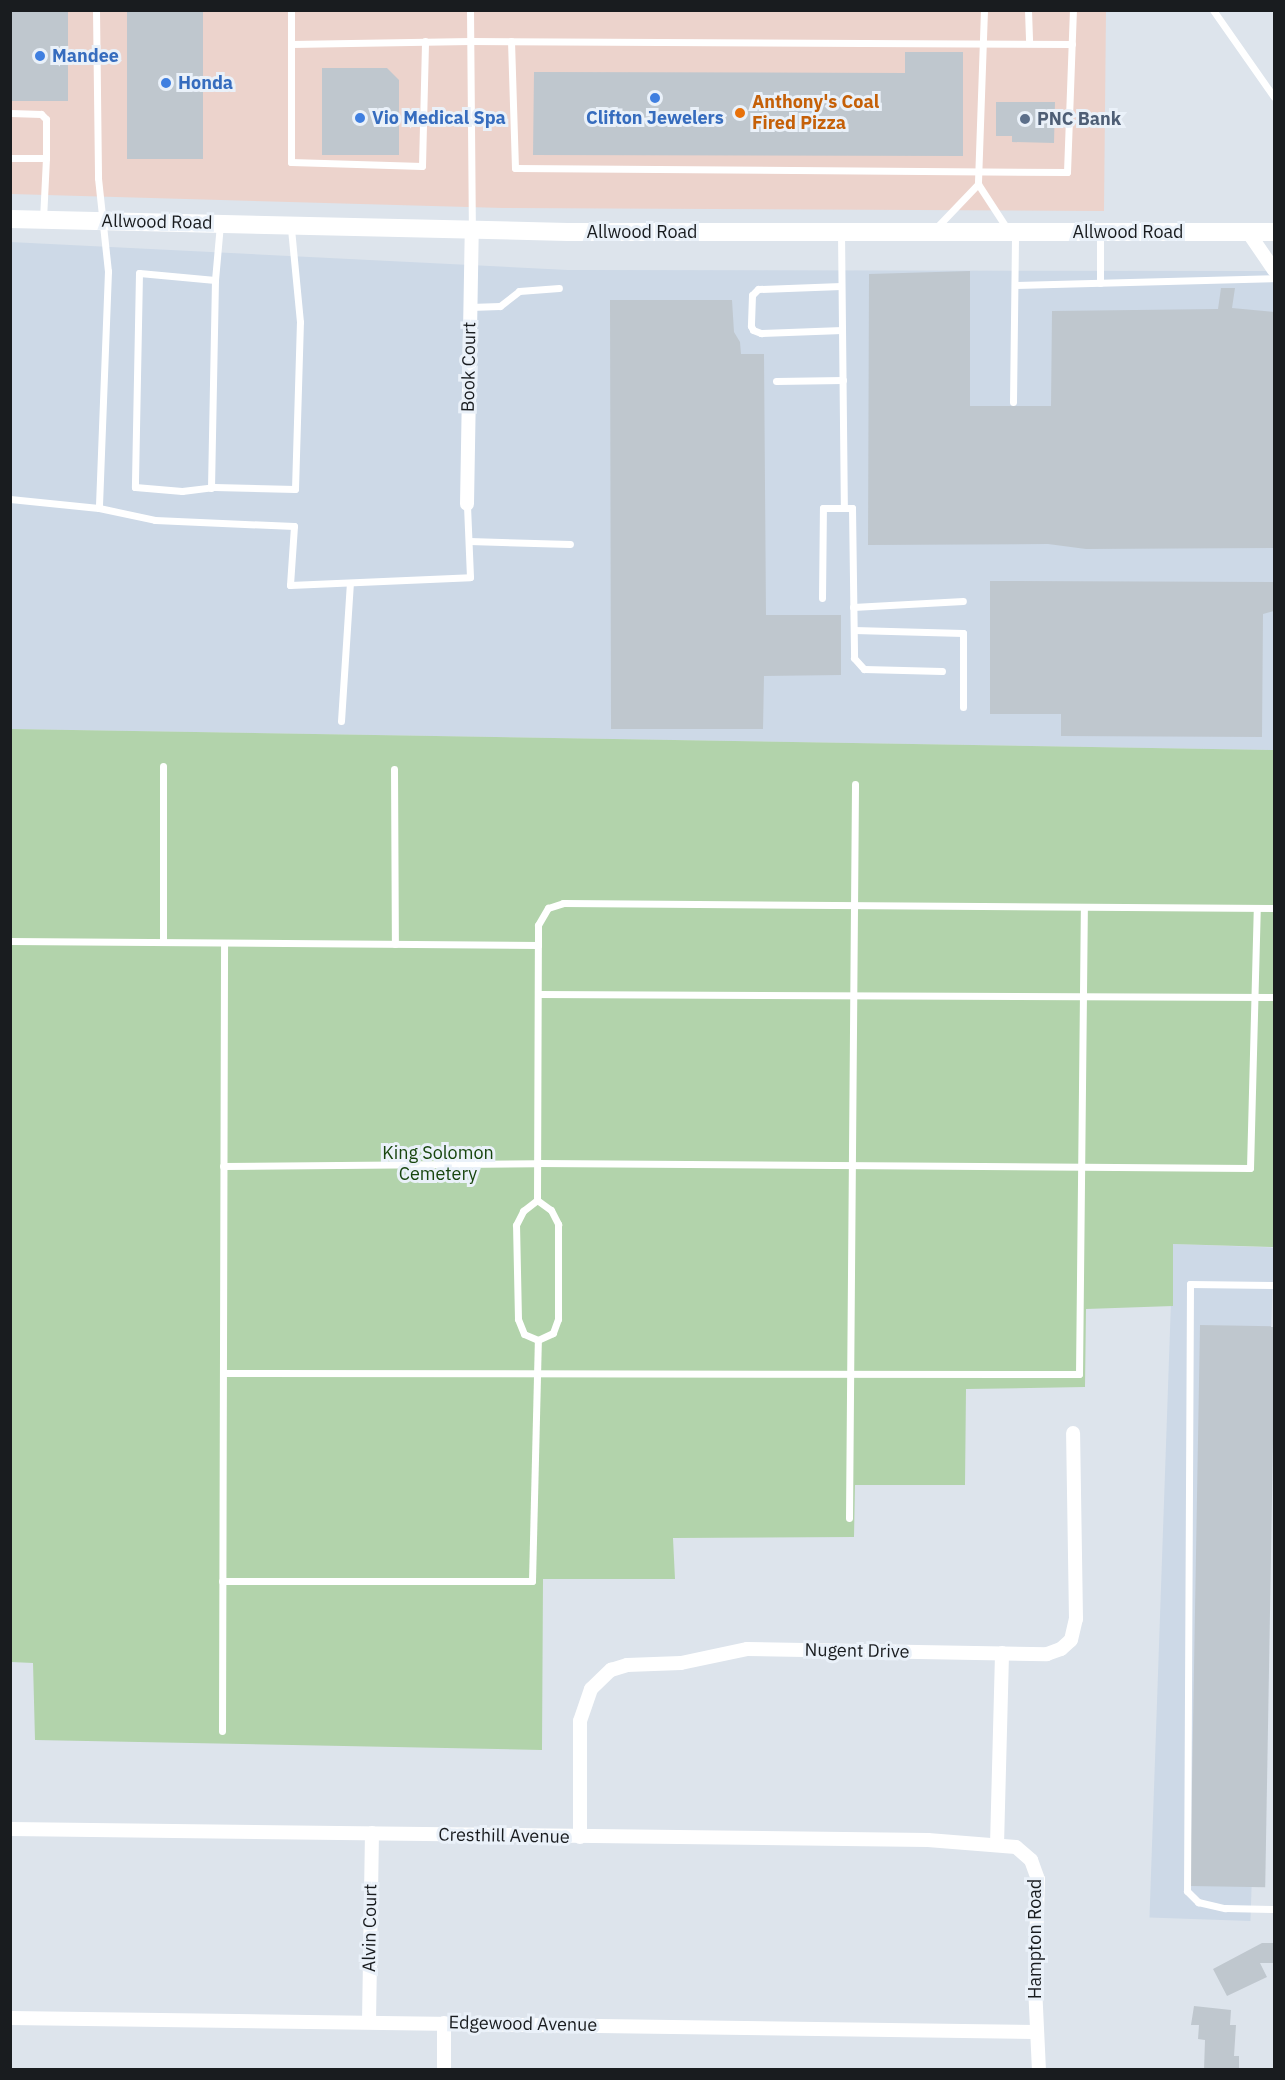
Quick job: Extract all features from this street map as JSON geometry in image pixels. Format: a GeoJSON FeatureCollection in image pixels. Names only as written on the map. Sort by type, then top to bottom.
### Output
{"type":"FeatureCollection","features":[{"type":"Feature","properties":{"kind":"main road","name":"Allwood Road"},"geometry":{"type":"LineString","coordinates":[[10,219],[472,230],[1275,232]]}},
{"type":"Feature","properties":{"kind":"street","name":"Book Court"},"geometry":{"type":"LineString","coordinates":[[467,504],[472,230]]}},
{"type":"Feature","properties":{"kind":"street"},"geometry":{"type":"LineString","coordinates":[[1248,232],[1275,270]]}},
{"type":"Feature","properties":{"kind":"street","name":"Nugent Drive"},"geometry":{"type":"LineString","coordinates":[[580,1837],[580,1721],[591,1689],[611,1670],[627,1665],[681,1663],[747,1649],[1047,1654],[1061,1649],[1071,1640],[1075,1629],[1073,1433]]}},
{"type":"Feature","properties":{"kind":"street"},"geometry":{"type":"LineString","coordinates":[[997,1845],[1002,1653]]}},
{"type":"Feature","properties":{"kind":"street","name":"Cresthill Avenue"},"geometry":{"type":"LineString","coordinates":[[10,1829],[928,1840],[997,1845]]}},
{"type":"Feature","properties":{"kind":"street","name":"Alvin Court"},"geometry":{"type":"LineString","coordinates":[[369,2022],[372,1833]]}},
{"type":"Feature","properties":{"kind":"street","name":"Hampton Road"},"geometry":{"type":"LineString","coordinates":[[997,1845],[1016,1847],[1031,1860],[1038,1879],[1035,2032],[1039,2070]]}},
{"type":"Feature","properties":{"kind":"street","name":"Edgewood Avenue"},"geometry":{"type":"LineString","coordinates":[[10,2018],[1035,2032]]}},
{"type":"Feature","properties":{"kind":"street"},"geometry":{"type":"LineString","coordinates":[[444,2023],[444,2070]]}},
{"type":"Feature","properties":{"kind":"lane"},"geometry":{"type":"LineString","coordinates":[[96,10],[98,178],[108,271],[99,508]]}},
{"type":"Feature","properties":{"kind":"lane"},"geometry":{"type":"LineString","coordinates":[[291,10],[291,162],[422,166],[425,42]]}},
{"type":"Feature","properties":{"kind":"lane"},"geometry":{"type":"LineString","coordinates":[[470,10],[472,230]]}},
{"type":"Feature","properties":{"kind":"lane"},"geometry":{"type":"LineString","coordinates":[[984,10],[978,184],[1012,232],[1015,285],[1013,402]]}},
{"type":"Feature","properties":{"kind":"lane"},"geometry":{"type":"LineString","coordinates":[[1028,10],[1029,43]]}},
{"type":"Feature","properties":{"kind":"lane"},"geometry":{"type":"LineString","coordinates":[[511,42],[515,168],[1067,172],[1073,10]]}},
{"type":"Feature","properties":{"kind":"lane"},"geometry":{"type":"LineString","coordinates":[[1213,10],[1275,97]]}},
{"type":"Feature","properties":{"kind":"lane"},"geometry":{"type":"LineString","coordinates":[[291,44],[470,41],[1072,44]]}},
{"type":"Feature","properties":{"kind":"lane"},"geometry":{"type":"LineString","coordinates":[[10,113],[41,114],[46,119],[43,219]]}},
{"type":"Feature","properties":{"kind":"lane"},"geometry":{"type":"LineString","coordinates":[[10,158],[46,158]]}},
{"type":"Feature","properties":{"kind":"lane"},"geometry":{"type":"LineString","coordinates":[[932,231],[978,184]]}},
{"type":"Feature","properties":{"kind":"lane"},"geometry":{"type":"LineString","coordinates":[[211,488],[215,280],[220,224]]}},
{"type":"Feature","properties":{"kind":"lane"},"geometry":{"type":"LineString","coordinates":[[215,280],[139,273],[135,487],[182,491],[211,488],[295,489],[300,322],[291,225]]}},
{"type":"Feature","properties":{"kind":"lane"},"geometry":{"type":"LineString","coordinates":[[841,232],[844,508]]}},
{"type":"Feature","properties":{"kind":"lane"},"geometry":{"type":"LineString","coordinates":[[1100,232],[1100,283]]}},
{"type":"Feature","properties":{"kind":"lane"},"geometry":{"type":"LineString","coordinates":[[1015,285],[1275,278]]}},
{"type":"Feature","properties":{"kind":"lane"},"geometry":{"type":"LineString","coordinates":[[841,286],[758,289],[752,295],[752,326],[753,330],[761,333],[842,330]]}},
{"type":"Feature","properties":{"kind":"lane"},"geometry":{"type":"LineString","coordinates":[[470,307],[500,306],[519,291],[559,288]]}},
{"type":"Feature","properties":{"kind":"lane"},"geometry":{"type":"LineString","coordinates":[[776,381],[843,380]]}},
{"type":"Feature","properties":{"kind":"lane"},"geometry":{"type":"LineString","coordinates":[[10,499],[99,508],[155,520],[294,526],[290,585],[470,577],[467,504]]}},
{"type":"Feature","properties":{"kind":"lane"},"geometry":{"type":"LineString","coordinates":[[822,598],[823,508],[852,508],[854,658],[864,669],[942,670]]}},
{"type":"Feature","properties":{"kind":"lane"},"geometry":{"type":"LineString","coordinates":[[469,541],[570,544]]}},
{"type":"Feature","properties":{"kind":"lane"},"geometry":{"type":"LineString","coordinates":[[341,721],[350,583]]}},
{"type":"Feature","properties":{"kind":"lane"},"geometry":{"type":"LineString","coordinates":[[853,608],[963,601]]}},
{"type":"Feature","properties":{"kind":"lane"},"geometry":{"type":"LineString","coordinates":[[854,630],[963,633],[963,707]]}},
{"type":"Feature","properties":{"kind":"lane"},"geometry":{"type":"LineString","coordinates":[[163,765],[163,942]]}},
{"type":"Feature","properties":{"kind":"lane"},"geometry":{"type":"LineString","coordinates":[[394,769],[395,944]]}},
{"type":"Feature","properties":{"kind":"lane"},"geometry":{"type":"LineString","coordinates":[[849,1518],[855,784]]}},
{"type":"Feature","properties":{"kind":"lane"},"geometry":{"type":"LineString","coordinates":[[537,1200],[538,926],[548,908],[563,903],[1275,908]]}},
{"type":"Feature","properties":{"kind":"lane"},"geometry":{"type":"LineString","coordinates":[[223,1373],[1079,1374],[1084,907]]}},
{"type":"Feature","properties":{"kind":"lane"},"geometry":{"type":"LineString","coordinates":[[223,1166],[537,1163],[1250,1168],[1257,908]]}},
{"type":"Feature","properties":{"kind":"lane"},"geometry":{"type":"LineString","coordinates":[[10,941],[538,945]]}},
{"type":"Feature","properties":{"kind":"lane"},"geometry":{"type":"LineString","coordinates":[[222,1731],[224,943]]}},
{"type":"Feature","properties":{"kind":"lane"},"geometry":{"type":"LineString","coordinates":[[538,994],[853,993],[1275,997]]}},
{"type":"Feature","properties":{"kind":"lane"},"geometry":{"type":"LineString","coordinates":[[537,1200],[551,1210],[558,1224],[558,1319],[553,1333],[538,1340],[524,1334],[518,1320],[516,1225],[523,1211],[537,1200]]}},
{"type":"Feature","properties":{"kind":"lane"},"geometry":{"type":"LineString","coordinates":[[1275,1286],[1190,1284],[1187,1891],[1198,1902],[1225,1908],[1275,1910]]}},
{"type":"Feature","properties":{"kind":"lane"},"geometry":{"type":"LineString","coordinates":[[222,1581],[532,1581],[538,1340]]}},
{"type":"Feature","properties":{"kind":"shaded area"},"geometry":{"type":"Polygon","coordinates":[[[11,11],[1106,11],[1104,211],[503,208],[11,194],[11,11]]]}},
{"type":"Feature","properties":{"kind":"shaded area"},"geometry":{"type":"Polygon","coordinates":[[[10,242],[568,270],[1274,271],[1274,750],[11,729],[10,242]]]}},
{"type":"Feature","properties":{"kind":"shaded area"},"geometry":{"type":"Polygon","coordinates":[[[1173,1244],[1274,1248],[1250,1921],[1149,1918],[1173,1244]]]}},
{"type":"Feature","properties":{"kind":"green space","name":"King Solomon Cemetery"},"geometry":{"type":"Polygon","coordinates":[[[11,729],[1274,750],[1274,1247],[1173,1244],[1173,1306],[1086,1309],[1085,1387],[966,1389],[965,1485],[855,1485],[854,1537],[673,1538],[675,1579],[543,1579],[542,1750],[35,1740],[33,1663],[11,1662],[11,729]]]}},
{"type":"Feature","properties":{"kind":"building","name":"Mandee"},"geometry":{"type":"Polygon","coordinates":[[[10,10],[68,10],[68,101],[10,101],[10,10]]]}},
{"type":"Feature","properties":{"kind":"building","name":"Honda"},"geometry":{"type":"Polygon","coordinates":[[[127,10],[203,10],[203,159],[127,159],[127,10]]]}},
{"type":"Feature","properties":{"kind":"building"},"geometry":{"type":"Polygon","coordinates":[[[905,52],[963,52],[963,156],[533,155],[534,72],[905,73],[905,52]]]}},
{"type":"Feature","properties":{"kind":"building","name":"Vio Medical Spa"},"geometry":{"type":"Polygon","coordinates":[[[322,68],[387,68],[399,80],[399,155],[322,155],[322,68]]]}},
{"type":"Feature","properties":{"kind":"building","name":"PNC Bank"},"geometry":{"type":"Polygon","coordinates":[[[996,102],[1055,102],[1054,143],[1012,142],[1012,136],[996,136],[996,102]]]}},
{"type":"Feature","properties":{"kind":"building"},"geometry":{"type":"Polygon","coordinates":[[[970,271],[970,406],[1051,406],[1052,311],[1218,309],[1221,288],[1235,288],[1232,308],[1274,312],[1275,548],[1086,549],[1048,544],[868,545],[869,274],[970,271]]]}},
{"type":"Feature","properties":{"kind":"building"},"geometry":{"type":"Polygon","coordinates":[[[610,300],[732,300],[734,332],[740,342],[741,354],[764,354],[766,615],[841,615],[841,675],[764,676],[763,729],[611,729],[610,300]]]}},
{"type":"Feature","properties":{"kind":"building"},"geometry":{"type":"Polygon","coordinates":[[[990,581],[1274,582],[1274,611],[1263,614],[1262,737],[1061,736],[1061,714],[990,714],[990,581]]]}},
{"type":"Feature","properties":{"kind":"building"},"geometry":{"type":"Polygon","coordinates":[[[1200,1325],[1274,1326],[1265,1887],[1190,1886],[1200,1325]]]}},
{"type":"Feature","properties":{"kind":"building"},"geometry":{"type":"Polygon","coordinates":[[[1262,1943],[1275,1943],[1275,1963],[1260,1963],[1267,1977],[1227,1996],[1213,1969],[1262,1943]]]}},
{"type":"Feature","properties":{"kind":"building"},"geometry":{"type":"Polygon","coordinates":[[[1194,2006],[1231,2010],[1230,2025],[1236,2025],[1234,2056],[1239,2056],[1239,2070],[1204,2070],[1205,2040],[1198,2039],[1199,2025],[1191,2025],[1194,2006]]]}},
{"type":"Feature","properties":{"kind":"place","name":"Mandee"},"geometry":{"type":"Point","coordinates":[40,56]}},
{"type":"Feature","properties":{"kind":"place","name":"Honda"},"geometry":{"type":"Point","coordinates":[166,83]}},
{"type":"Feature","properties":{"kind":"place","name":"Clifton Jewelers"},"geometry":{"type":"Point","coordinates":[655,98]}},
{"type":"Feature","properties":{"kind":"place","name":"Anthony's Coal Fired Pizza"},"geometry":{"type":"Point","coordinates":[740,113]}},
{"type":"Feature","properties":{"kind":"place","name":"Vio Medical Spa"},"geometry":{"type":"Point","coordinates":[360,118]}},
{"type":"Feature","properties":{"kind":"place","name":"PNC Bank"},"geometry":{"type":"Point","coordinates":[1025,119]}}]}
